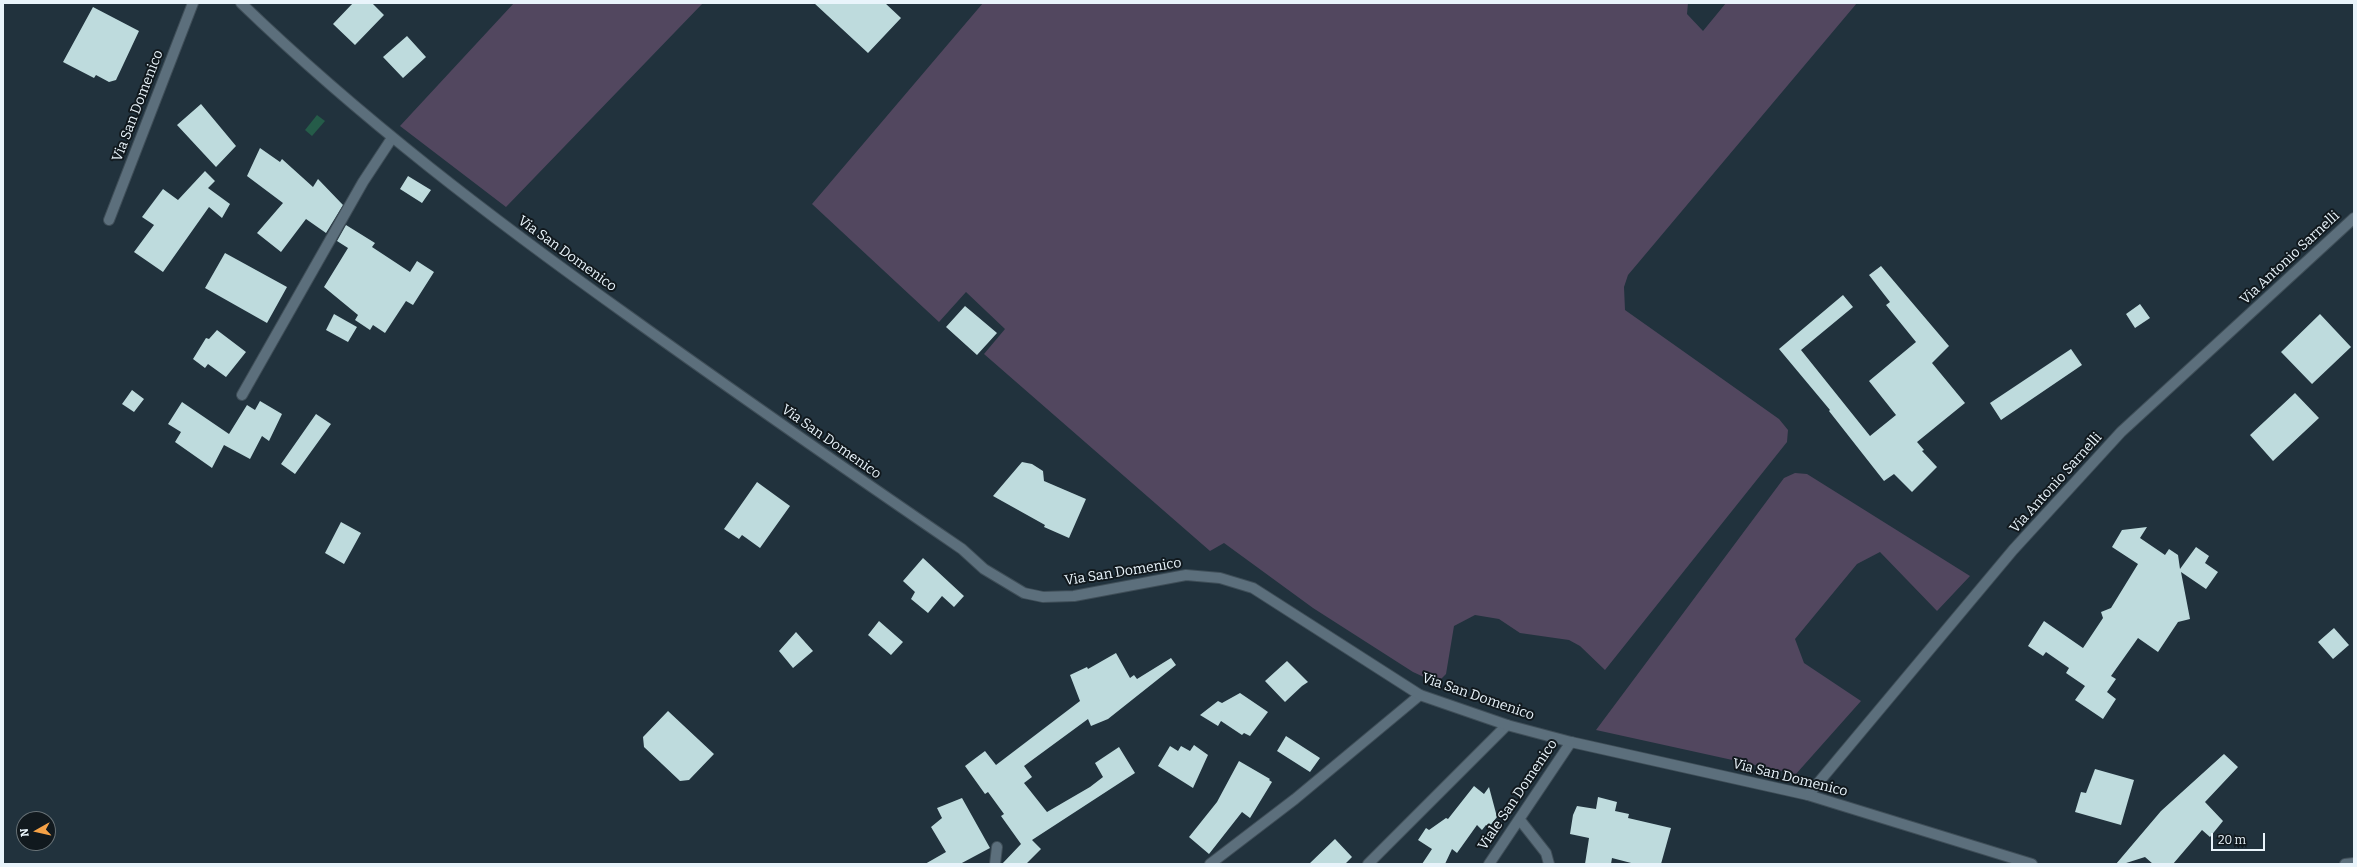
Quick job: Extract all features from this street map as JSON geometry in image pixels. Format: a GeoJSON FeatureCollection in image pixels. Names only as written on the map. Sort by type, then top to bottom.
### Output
{"type":"FeatureCollection","features":[{"type":"Feature","properties":{"kind":"street","name":"Via San Domenico"},"geometry":{"type":"LineString","coordinates":[[109,220],[194,3]]}},
{"type":"Feature","properties":{"kind":"street","name":"Via San Domenico"},"geometry":{"type":"LineString","coordinates":[[241,3],[338,93],[392,138],[489,214],[596,293],[795,435],[962,549],[984,569],[1024,593],[1043,597],[1074,596],[1186,575],[1220,578],[1252,588],[1420,695],[1507,724],[1570,742],[1808,795],[2032,864]]}},
{"type":"Feature","properties":{"kind":"street"},"geometry":{"type":"LineString","coordinates":[[242,395],[363,182],[392,138]]}},
{"type":"Feature","properties":{"kind":"street","name":"Via Antonio Sarnelli"},"geometry":{"type":"LineString","coordinates":[[1808,795],[2013,550],[2121,432],[2354,218]]}},
{"type":"Feature","properties":{"kind":"street"},"geometry":{"type":"LineString","coordinates":[[1210,864],[1295,799],[1420,695]]}},
{"type":"Feature","properties":{"kind":"street"},"geometry":{"type":"LineString","coordinates":[[1368,864],[1507,724]]}},
{"type":"Feature","properties":{"kind":"street","name":"Viale San Domenico"},"geometry":{"type":"LineString","coordinates":[[1489,864],[1520,820],[1570,742]]}},
{"type":"Feature","properties":{"kind":"street"},"geometry":{"type":"LineString","coordinates":[[1520,820],[1546,853],[1549,864]]}},
{"type":"Feature","properties":{"kind":"street"},"geometry":{"type":"LineString","coordinates":[[995,864],[997,847]]}},
{"type":"Feature","properties":{"kind":"street"},"geometry":{"type":"LineString","coordinates":[[2346,864],[2354,863]]}},
{"type":"Feature","properties":{"kind":"shaded area"},"geometry":{"type":"Polygon","coordinates":[[[514,3],[703,3],[506,207],[400,126],[514,3]]]}},
{"type":"Feature","properties":{"kind":"shaded area"},"geometry":{"type":"Polygon","coordinates":[[[983,3],[1688,3],[1687,14],[1703,31],[1726,3],[1857,3],[1628,275],[1624,287],[1625,310],[1779,419],[1788,430],[1787,442],[1605,670],[1580,646],[1569,640],[1520,633],[1499,619],[1475,615],[1454,626],[1446,674],[1437,683],[1413,672],[1313,608],[1224,543],[1210,551],[984,354],[1005,329],[966,292],[939,322],[812,204],[983,3]]]}},
{"type":"Feature","properties":{"kind":"shaded area"},"geometry":{"type":"Polygon","coordinates":[[[317,115],[325,121],[312,136],[305,130],[317,115]]]}},
{"type":"Feature","properties":{"kind":"shaded area"},"geometry":{"type":"Polygon","coordinates":[[[1795,473],[1807,474],[1970,576],[1937,611],[1880,552],[1857,564],[1795,639],[1804,663],[1861,701],[1796,774],[1596,730],[1784,478],[1795,473]]]}},
{"type":"Feature","properties":{"kind":"building"},"geometry":{"type":"Polygon","coordinates":[[[353,3],[372,3],[384,15],[355,45],[333,24],[353,3]]]}},
{"type":"Feature","properties":{"kind":"building"},"geometry":{"type":"Polygon","coordinates":[[[814,3],[885,3],[901,18],[868,53],[814,3]]]}},
{"type":"Feature","properties":{"kind":"building"},"geometry":{"type":"Polygon","coordinates":[[[93,7],[139,31],[116,80],[109,82],[96,75],[94,78],[63,62],[93,7]]]}},
{"type":"Feature","properties":{"kind":"building"},"geometry":{"type":"Polygon","coordinates":[[[407,36],[426,57],[403,78],[383,57],[407,36]]]}},
{"type":"Feature","properties":{"kind":"building"},"geometry":{"type":"Polygon","coordinates":[[[201,104],[236,146],[216,167],[177,125],[201,104]]]}},
{"type":"Feature","properties":{"kind":"building"},"geometry":{"type":"Polygon","coordinates":[[[260,148],[280,162],[282,159],[313,187],[318,179],[343,205],[326,233],[306,219],[281,252],[257,233],[283,203],[247,176],[260,148]]]}},
{"type":"Feature","properties":{"kind":"building"},"geometry":{"type":"Polygon","coordinates":[[[205,171],[215,181],[208,188],[230,204],[222,218],[209,207],[163,272],[134,252],[154,225],[142,217],[163,189],[178,200],[205,171]]]}},
{"type":"Feature","properties":{"kind":"building"},"geometry":{"type":"Polygon","coordinates":[[[408,176],[431,190],[422,203],[400,189],[408,176]]]}},
{"type":"Feature","properties":{"kind":"building"},"geometry":{"type":"Polygon","coordinates":[[[346,225],[375,243],[372,247],[410,272],[417,261],[434,272],[413,305],[406,301],[385,333],[373,325],[370,330],[355,320],[358,315],[324,287],[348,248],[337,241],[346,225]]]}},
{"type":"Feature","properties":{"kind":"building"},"geometry":{"type":"Polygon","coordinates":[[[225,253],[287,287],[267,323],[205,288],[225,253]]]}},
{"type":"Feature","properties":{"kind":"building"},"geometry":{"type":"Polygon","coordinates":[[[1881,266],[1949,346],[1932,363],[1965,403],[1917,442],[1924,450],[1922,451],[1937,467],[1912,492],[1894,474],[1884,481],[1829,411],[1830,410],[1779,349],[1843,295],[1853,307],[1801,350],[1870,436],[1896,415],[1869,381],[1916,342],[1886,305],[1890,302],[1869,275],[1881,266]]]}},
{"type":"Feature","properties":{"kind":"building"},"geometry":{"type":"Polygon","coordinates":[[[2140,304],[2150,318],[2135,328],[2126,314],[2140,304]]]}},
{"type":"Feature","properties":{"kind":"building"},"geometry":{"type":"Polygon","coordinates":[[[965,306],[997,333],[977,355],[946,327],[965,306]]]}},
{"type":"Feature","properties":{"kind":"building"},"geometry":{"type":"Polygon","coordinates":[[[334,314],[357,327],[348,342],[326,330],[334,314]]]}},
{"type":"Feature","properties":{"kind":"building"},"geometry":{"type":"Polygon","coordinates":[[[2320,314],[2351,347],[2312,384],[2281,352],[2320,314]]]}},
{"type":"Feature","properties":{"kind":"building"},"geometry":{"type":"Polygon","coordinates":[[[217,330],[246,352],[226,377],[208,364],[205,368],[193,359],[206,338],[209,339],[217,330]]]}},
{"type":"Feature","properties":{"kind":"building"},"geometry":{"type":"Polygon","coordinates":[[[2071,349],[2082,365],[2001,420],[1990,403],[2071,349]]]}},
{"type":"Feature","properties":{"kind":"building"},"geometry":{"type":"Polygon","coordinates":[[[132,390],[144,399],[134,412],[122,404],[132,390]]]}},
{"type":"Feature","properties":{"kind":"building"},"geometry":{"type":"Polygon","coordinates":[[[2295,393],[2319,418],[2273,461],[2250,435],[2295,393]]]}},
{"type":"Feature","properties":{"kind":"building"},"geometry":{"type":"Polygon","coordinates":[[[260,401],[282,414],[269,441],[262,436],[250,459],[224,445],[212,468],[175,442],[181,432],[168,424],[182,402],[229,434],[247,405],[255,410],[260,401]]]}},
{"type":"Feature","properties":{"kind":"building"},"geometry":{"type":"Polygon","coordinates":[[[316,414],[331,424],[295,474],[281,464],[316,414]]]}},
{"type":"Feature","properties":{"kind":"building"},"geometry":{"type":"Polygon","coordinates":[[[1022,462],[1032,464],[1043,471],[1044,481],[1086,499],[1069,538],[1044,527],[1045,525],[993,496],[1022,462]]]}},
{"type":"Feature","properties":{"kind":"building"},"geometry":{"type":"Polygon","coordinates":[[[757,482],[790,506],[760,548],[742,535],[739,539],[724,529],[757,482]]]}},
{"type":"Feature","properties":{"kind":"building"},"geometry":{"type":"Polygon","coordinates":[[[341,522],[361,533],[344,564],[325,553],[341,522]]]}},
{"type":"Feature","properties":{"kind":"building"},"geometry":{"type":"Polygon","coordinates":[[[2147,527],[2140,538],[2165,555],[2169,549],[2178,555],[2180,569],[2196,547],[2209,556],[2205,563],[2218,572],[2206,589],[2181,572],[2190,619],[2178,622],[2158,652],[2138,638],[2111,676],[2116,679],[2107,692],[2116,699],[2103,719],[2075,700],[2085,686],[2066,673],[2069,668],[2046,652],[2043,656],[2028,646],[2044,621],[2083,648],[2103,618],[2101,612],[2111,608],[2138,564],[2112,547],[2122,530],[2147,527]]]}},
{"type":"Feature","properties":{"kind":"building"},"geometry":{"type":"Polygon","coordinates":[[[923,558],[964,596],[954,607],[942,596],[928,613],[911,599],[915,592],[903,581],[923,558]]]}},
{"type":"Feature","properties":{"kind":"building"},"geometry":{"type":"Polygon","coordinates":[[[879,621],[903,642],[891,655],[868,635],[879,621]]]}},
{"type":"Feature","properties":{"kind":"building"},"geometry":{"type":"Polygon","coordinates":[[[2334,628],[2349,645],[2333,659],[2318,642],[2334,628]]]}},
{"type":"Feature","properties":{"kind":"building"},"geometry":{"type":"Polygon","coordinates":[[[796,632],[813,651],[793,668],[779,651],[796,632]]]}},
{"type":"Feature","properties":{"kind":"building"},"geometry":{"type":"Polygon","coordinates":[[[1116,653],[1130,678],[1134,675],[1137,679],[1171,658],[1176,665],[1108,719],[1091,726],[1088,719],[1024,766],[1032,777],[1024,783],[1047,812],[1090,787],[1103,777],[1095,763],[1119,747],[1135,773],[1032,840],[1041,849],[1026,864],[1002,864],[1021,844],[1001,816],[1004,814],[988,792],[985,794],[965,766],[985,751],[996,765],[1080,701],[1070,675],[1087,667],[1088,669],[1116,653]]]}},
{"type":"Feature","properties":{"kind":"building"},"geometry":{"type":"Polygon","coordinates":[[[1287,661],[1308,682],[1285,702],[1265,681],[1287,661]]]}},
{"type":"Feature","properties":{"kind":"building"},"geometry":{"type":"Polygon","coordinates":[[[1240,693],[1268,712],[1250,736],[1244,733],[1242,735],[1221,721],[1218,726],[1200,715],[1218,701],[1222,703],[1240,693]]]}},
{"type":"Feature","properties":{"kind":"building"},"geometry":{"type":"Polygon","coordinates":[[[668,711],[714,754],[689,780],[680,781],[644,747],[643,737],[668,711]]]}},
{"type":"Feature","properties":{"kind":"building"},"geometry":{"type":"Polygon","coordinates":[[[1286,736],[1320,758],[1310,772],[1277,751],[1286,736]]]}},
{"type":"Feature","properties":{"kind":"building"},"geometry":{"type":"Polygon","coordinates":[[[1194,745],[1208,755],[1193,788],[1158,766],[1170,746],[1178,751],[1181,746],[1190,751],[1194,745]]]}},
{"type":"Feature","properties":{"kind":"building"},"geometry":{"type":"Polygon","coordinates":[[[2224,754],[2238,767],[2205,802],[2223,821],[2210,837],[2202,830],[2173,864],[2153,864],[2145,857],[2123,864],[2116,864],[2161,811],[2224,754]]]}},
{"type":"Feature","properties":{"kind":"building"},"geometry":{"type":"Polygon","coordinates":[[[1239,761],[1270,779],[1269,780],[1272,782],[1250,818],[1242,812],[1209,854],[1189,837],[1217,802],[1239,761]]]}},
{"type":"Feature","properties":{"kind":"building"},"geometry":{"type":"Polygon","coordinates":[[[2095,769],[2134,780],[2121,825],[2075,812],[2081,792],[2086,793],[2095,769]]]}},
{"type":"Feature","properties":{"kind":"building"},"geometry":{"type":"Polygon","coordinates":[[[1474,786],[1484,794],[1489,787],[1497,817],[1489,827],[1486,825],[1482,830],[1477,825],[1457,853],[1452,849],[1445,864],[1422,864],[1432,849],[1418,840],[1426,828],[1429,830],[1446,818],[1448,819],[1474,786]]]}},
{"type":"Feature","properties":{"kind":"building"},"geometry":{"type":"Polygon","coordinates":[[[1598,797],[1617,802],[1615,811],[1629,814],[1628,818],[1671,828],[1661,864],[1635,864],[1612,858],[1611,864],[1585,864],[1589,838],[1570,834],[1573,815],[1577,806],[1596,809],[1598,797]]]}},
{"type":"Feature","properties":{"kind":"building"},"geometry":{"type":"Polygon","coordinates":[[[962,798],[990,848],[960,864],[925,864],[946,852],[931,827],[942,818],[937,808],[962,798]]]}},
{"type":"Feature","properties":{"kind":"building"},"geometry":{"type":"Polygon","coordinates":[[[1335,839],[1352,857],[1345,864],[1309,864],[1335,839]]]}}]}
